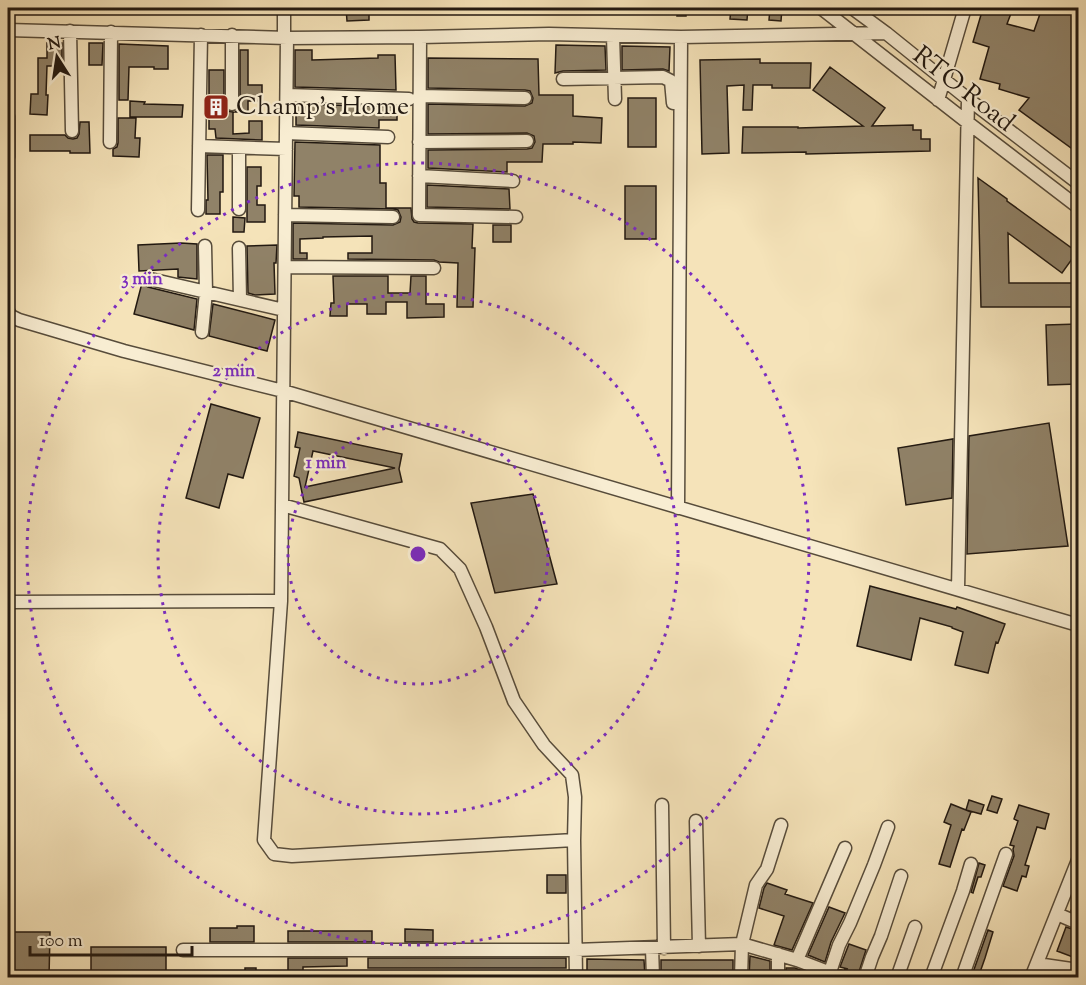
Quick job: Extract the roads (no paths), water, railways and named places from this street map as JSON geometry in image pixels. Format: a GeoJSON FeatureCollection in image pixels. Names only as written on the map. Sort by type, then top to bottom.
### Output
{"type":"FeatureCollection","features":[{"type":"Feature","properties":{"kind":"street"},"geometry":{"type":"LineString","coordinates":[[284,8],[287,95],[281,601],[264,840],[274,854],[292,856],[574,840]]}},
{"type":"Feature","properties":{"kind":"street","name":"RTO Road"},"geometry":{"type":"LineString","coordinates":[[821,8],[1078,207]]}},
{"type":"Feature","properties":{"kind":"street","name":"RTO Road"},"geometry":{"type":"LineString","coordinates":[[852,8],[1078,183]]}},
{"type":"Feature","properties":{"kind":"street"},"geometry":{"type":"LineString","coordinates":[[938,100],[965,8]]}},
{"type":"Feature","properties":{"kind":"street"},"geometry":{"type":"LineString","coordinates":[[8,30],[285,38],[549,34],[681,37],[886,33]]}},
{"type":"Feature","properties":{"kind":"street"},"geometry":{"type":"LineString","coordinates":[[70,31],[72,131]]}},
{"type":"Feature","properties":{"kind":"street"},"geometry":{"type":"LineString","coordinates":[[110,142],[111,32]]}},
{"type":"Feature","properties":{"kind":"street"},"geometry":{"type":"LineString","coordinates":[[198,210],[201,35]]}},
{"type":"Feature","properties":{"kind":"street"},"geometry":{"type":"LineString","coordinates":[[232,35],[232,104]]}},
{"type":"Feature","properties":{"kind":"street"},"geometry":{"type":"LineString","coordinates":[[613,36],[615,99]]}},
{"type":"Feature","properties":{"kind":"street"},"geometry":{"type":"LineString","coordinates":[[420,37],[414,97],[419,142],[419,215],[516,217]]}},
{"type":"Feature","properties":{"kind":"street"},"geometry":{"type":"LineString","coordinates":[[678,508],[681,37]]}},
{"type":"Feature","properties":{"kind":"street"},"geometry":{"type":"LineString","coordinates":[[563,80],[663,77],[671,81],[673,87],[674,125]]}},
{"type":"Feature","properties":{"kind":"street"},"geometry":{"type":"LineString","coordinates":[[287,95],[525,98]]}},
{"type":"Feature","properties":{"kind":"street"},"geometry":{"type":"LineString","coordinates":[[958,590],[968,99]]}},
{"type":"Feature","properties":{"kind":"street"},"geometry":{"type":"LineString","coordinates":[[8,116],[8,157]]}},
{"type":"Feature","properties":{"kind":"street"},"geometry":{"type":"LineString","coordinates":[[286,133],[388,137]]}},
{"type":"Feature","properties":{"kind":"street"},"geometry":{"type":"LineString","coordinates":[[419,142],[527,141]]}},
{"type":"Feature","properties":{"kind":"street"},"geometry":{"type":"LineString","coordinates":[[199,146],[286,149]]}},
{"type":"Feature","properties":{"kind":"street"},"geometry":{"type":"LineString","coordinates":[[239,148],[239,209]]}},
{"type":"Feature","properties":{"kind":"street"},"geometry":{"type":"LineString","coordinates":[[419,176],[513,180]]}},
{"type":"Feature","properties":{"kind":"street"},"geometry":{"type":"LineString","coordinates":[[285,215],[393,217]]}},
{"type":"Feature","properties":{"kind":"street"},"geometry":{"type":"LineString","coordinates":[[202,332],[206,292],[206,246]]}},
{"type":"Feature","properties":{"kind":"street"},"geometry":{"type":"LineString","coordinates":[[239,248],[240,299]]}},
{"type":"Feature","properties":{"kind":"street"},"geometry":{"type":"LineString","coordinates":[[285,267],[434,268]]}},
{"type":"Feature","properties":{"kind":"street"},"geometry":{"type":"LineString","coordinates":[[150,279],[284,310]]}},
{"type":"Feature","properties":{"kind":"street"},"geometry":{"type":"LineString","coordinates":[[8,311],[11,316],[19,320],[124,351],[283,391],[1078,625]]}},
{"type":"Feature","properties":{"kind":"street"},"geometry":{"type":"LineString","coordinates":[[282,505],[440,549],[460,569],[486,627],[514,701],[543,745],[572,775],[575,797],[576,978]]}},
{"type":"Feature","properties":{"kind":"street"},"geometry":{"type":"LineString","coordinates":[[8,602],[281,601]]}},
{"type":"Feature","properties":{"kind":"street"},"geometry":{"type":"LineString","coordinates":[[653,978],[658,948],[662,805]]}},
{"type":"Feature","properties":{"kind":"street"},"geometry":{"type":"LineString","coordinates":[[696,821],[699,946]]}},
{"type":"Feature","properties":{"kind":"street"},"geometry":{"type":"LineString","coordinates":[[741,978],[742,944],[756,885],[767,869],[781,825]]}},
{"type":"Feature","properties":{"kind":"street"},"geometry":{"type":"LineString","coordinates":[[830,972],[888,827]]}},
{"type":"Feature","properties":{"kind":"street"},"geometry":{"type":"LineString","coordinates":[[797,960],[845,848]]}},
{"type":"Feature","properties":{"kind":"street"},"geometry":{"type":"LineString","coordinates":[[962,978],[1006,854]]}},
{"type":"Feature","properties":{"kind":"street"},"geometry":{"type":"LineString","coordinates":[[1031,978],[1057,914],[1073,887],[1078,860]]}},
{"type":"Feature","properties":{"kind":"street"},"geometry":{"type":"LineString","coordinates":[[931,978],[971,864]]}},
{"type":"Feature","properties":{"kind":"street"},"geometry":{"type":"LineString","coordinates":[[865,978],[900,876]]}},
{"type":"Feature","properties":{"kind":"street"},"geometry":{"type":"LineString","coordinates":[[1057,914],[1078,923]]}},
{"type":"Feature","properties":{"kind":"street"},"geometry":{"type":"LineString","coordinates":[[897,978],[915,927]]}},
{"type":"Feature","properties":{"kind":"street"},"geometry":{"type":"LineString","coordinates":[[183,950],[575,950],[742,944],[797,960],[844,978]]}},
{"type":"Feature","properties":{"kind":"street"},"geometry":{"type":"LineString","coordinates":[[778,954],[778,978]]}},
{"type":"Feature","properties":{"kind":"street"},"geometry":{"type":"LineString","coordinates":[[1037,964],[1078,970]]}},
{"type":"Feature","properties":{"kind":"place","name":"Champ's Home"},"geometry":{"type":"Point","coordinates":[216,107]}}]}
